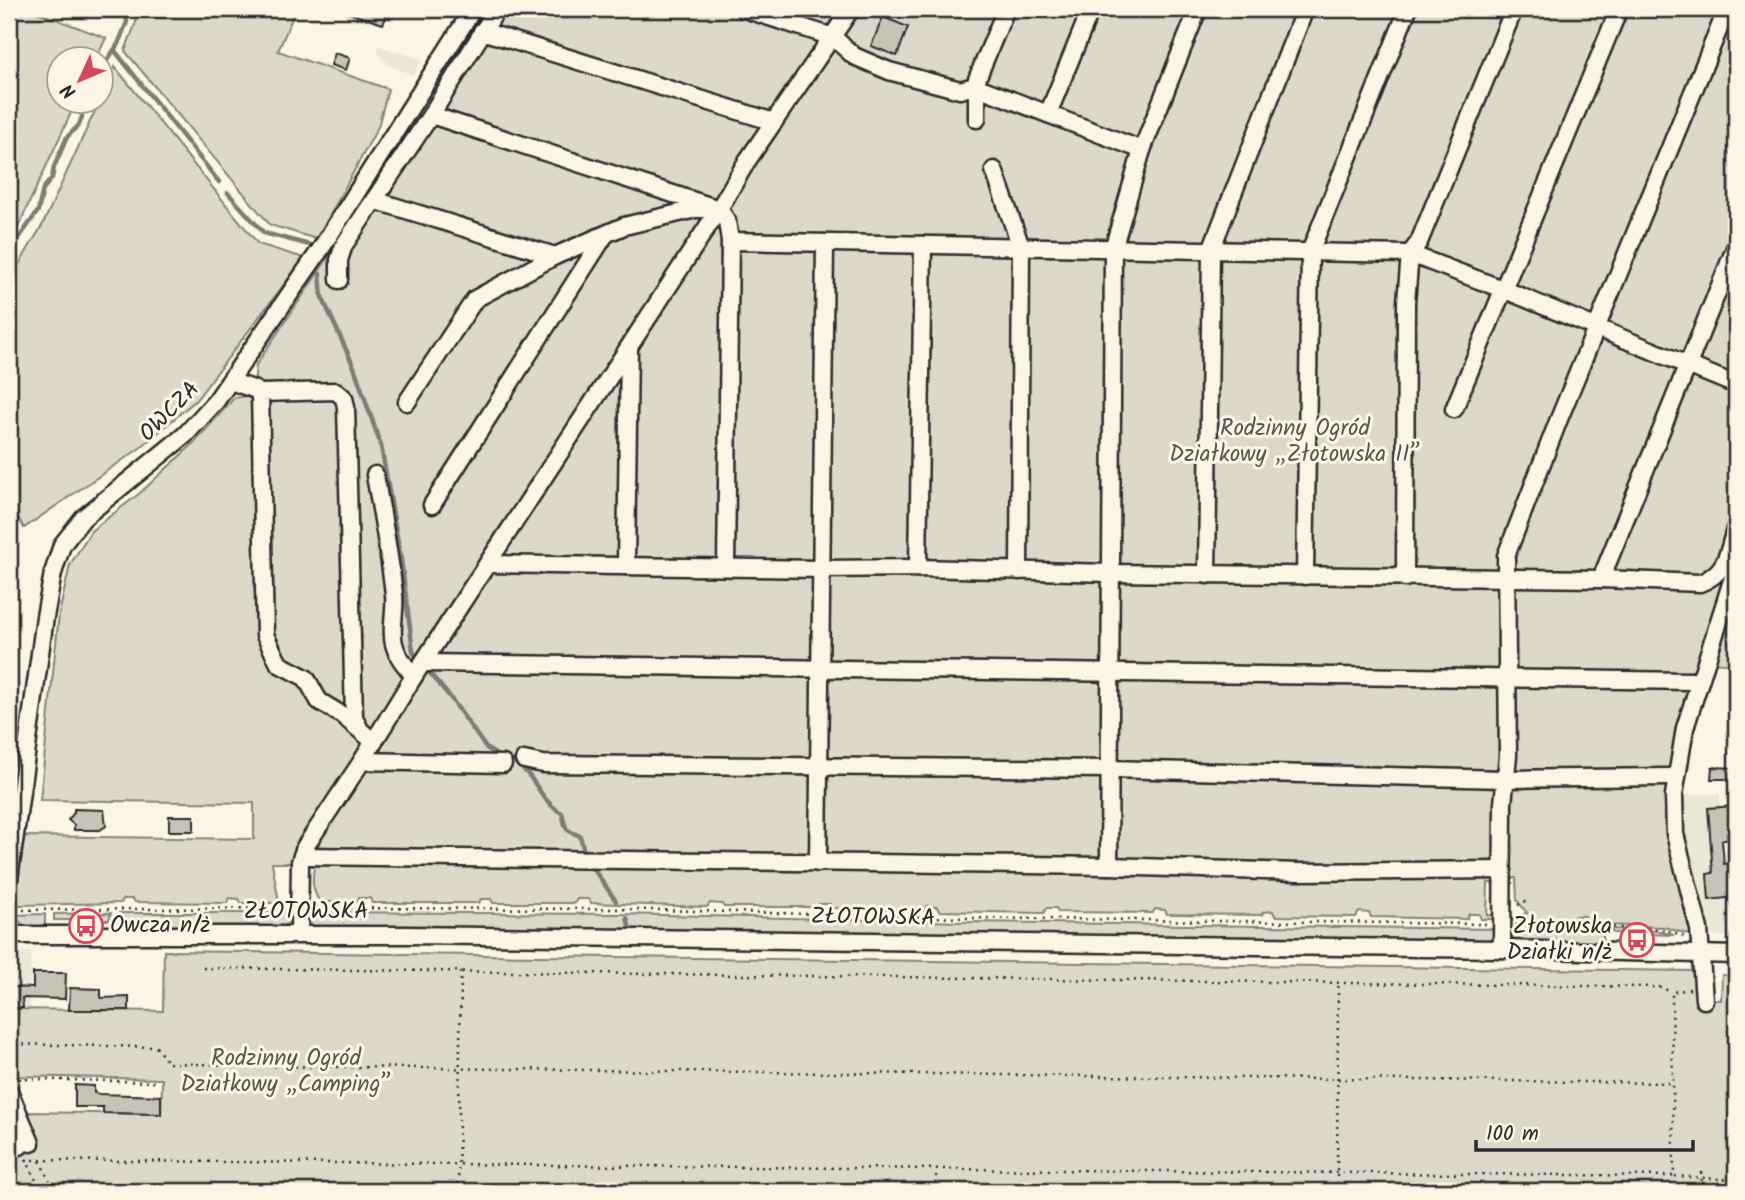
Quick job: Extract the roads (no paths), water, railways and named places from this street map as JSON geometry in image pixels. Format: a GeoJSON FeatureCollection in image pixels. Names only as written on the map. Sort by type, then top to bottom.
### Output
{"type":"FeatureCollection","features":[{"type":"Feature","properties":{"kind":"street","name":"OWCZA"},"geometry":{"type":"LineString","coordinates":[[9,880],[45,617],[53,573],[62,545],[75,526],[91,511],[185,435],[231,380],[320,250],[473,9]]}},
{"type":"Feature","properties":{"kind":"street"},"geometry":{"type":"LineString","coordinates":[[339,280],[339,260],[344,245],[431,115],[497,9]]}},
{"type":"Feature","properties":{"kind":"street"},"geometry":{"type":"LineString","coordinates":[[744,9],[832,37],[854,56],[889,71],[960,90],[975,86],[1142,150]]}},
{"type":"Feature","properties":{"kind":"street"},"geometry":{"type":"LineString","coordinates":[[299,934],[301,859],[305,846],[719,209],[747,160],[851,9]]}},
{"type":"Feature","properties":{"kind":"street"},"geometry":{"type":"LineString","coordinates":[[977,119],[975,86],[1006,9]]}},
{"type":"Feature","properties":{"kind":"street"},"geometry":{"type":"LineString","coordinates":[[1048,114],[1091,9]]}},
{"type":"Feature","properties":{"kind":"street"},"geometry":{"type":"LineString","coordinates":[[1108,866],[1113,249],[1142,150],[1198,9]]}},
{"type":"Feature","properties":{"kind":"street"},"geometry":{"type":"LineString","coordinates":[[1207,575],[1211,250],[1306,9]]}},
{"type":"Feature","properties":{"kind":"street"},"geometry":{"type":"LineString","coordinates":[[1305,576],[1310,252],[1408,9]]}},
{"type":"Feature","properties":{"kind":"street"},"geometry":{"type":"LineString","coordinates":[[1405,578],[1406,302],[1410,254],[1419,242],[1514,9]]}},
{"type":"Feature","properties":{"kind":"street"},"geometry":{"type":"LineString","coordinates":[[1454,409],[1619,9]]}},
{"type":"Feature","properties":{"kind":"street"},"geometry":{"type":"LineString","coordinates":[[1502,949],[1504,779],[1508,756],[1506,556],[1727,9]]}},
{"type":"Feature","properties":{"kind":"street"},"geometry":{"type":"LineString","coordinates":[[482,31],[774,122]]}},
{"type":"Feature","properties":{"kind":"street"},"geometry":{"type":"LineString","coordinates":[[431,115],[719,209],[727,221],[730,241],[726,567]]}},
{"type":"Feature","properties":{"kind":"street"},"geometry":{"type":"LineString","coordinates":[[993,170],[1021,247],[1019,570]]}},
{"type":"Feature","properties":{"kind":"street"},"geometry":{"type":"LineString","coordinates":[[374,200],[555,256]]}},
{"type":"Feature","properties":{"kind":"street"},"geometry":{"type":"LineString","coordinates":[[407,402],[475,299],[555,256],[624,226],[696,209],[719,209]]}},
{"type":"Feature","properties":{"kind":"street"},"geometry":{"type":"LineString","coordinates":[[432,505],[605,235]]}},
{"type":"Feature","properties":{"kind":"street"},"geometry":{"type":"LineString","coordinates":[[730,241],[1410,254],[1736,385]]}},
{"type":"Feature","properties":{"kind":"street"},"geometry":{"type":"LineString","coordinates":[[818,863],[825,243]]}},
{"type":"Feature","properties":{"kind":"street"},"geometry":{"type":"LineString","coordinates":[[918,568],[923,245]]}},
{"type":"Feature","properties":{"kind":"street"},"geometry":{"type":"LineString","coordinates":[[1601,579],[1736,246]]}},
{"type":"Feature","properties":{"kind":"street"},"geometry":{"type":"LineString","coordinates":[[626,566],[629,347]]}},
{"type":"Feature","properties":{"kind":"street"},"geometry":{"type":"LineString","coordinates":[[231,380],[240,386],[257,390],[336,391],[344,397],[354,717],[360,730]]}},
{"type":"Feature","properties":{"kind":"street"},"geometry":{"type":"LineString","coordinates":[[257,390],[265,635],[279,664],[306,678],[319,701],[342,715],[374,742]]}},
{"type":"Feature","properties":{"kind":"street"},"geometry":{"type":"LineString","coordinates":[[376,475],[392,576],[395,607],[393,643],[400,659],[419,669],[820,669],[1692,681]]}},
{"type":"Feature","properties":{"kind":"street"},"geometry":{"type":"LineString","coordinates":[[488,564],[918,568],[1207,575],[1601,579],[1700,583],[1715,577],[1722,568],[1736,526]]}},
{"type":"Feature","properties":{"kind":"street"},"geometry":{"type":"LineString","coordinates":[[1701,992],[1696,947],[1696,914],[1675,834],[1674,795],[1685,728],[1736,568]]}},
{"type":"Feature","properties":{"kind":"street"},"geometry":{"type":"LineString","coordinates":[[524,760],[543,764],[1108,769],[1504,779],[1668,777]]}},
{"type":"Feature","properties":{"kind":"street"},"geometry":{"type":"LineString","coordinates":[[362,761],[503,764]]}},
{"type":"Feature","properties":{"kind":"street"},"geometry":{"type":"LineString","coordinates":[[301,859],[1108,866],[1298,872],[1503,874]]}},
{"type":"Feature","properties":{"kind":"street","name":"ZŁOTOWSKA"},"geometry":{"type":"LineString","coordinates":[[9,935],[299,934],[1502,949],[1696,947],[1736,955]]}},
{"type":"Feature","properties":{"kind":"street"},"geometry":{"type":"LineString","coordinates":[[9,1086],[26,1149],[9,1122]]}},
{"type":"Feature","properties":{"kind":"waterway"},"geometry":{"type":"LineString","coordinates":[[116,47],[127,22],[126,9]]}},
{"type":"Feature","properties":{"kind":"waterway"},"geometry":{"type":"LineString","coordinates":[[116,52],[219,182]]}},
{"type":"Feature","properties":{"kind":"waterway"},"geometry":{"type":"LineString","coordinates":[[9,260],[19,238],[38,211],[43,189],[52,178],[67,137],[79,125],[82,116]]}},
{"type":"Feature","properties":{"kind":"waterway"},"geometry":{"type":"LineString","coordinates":[[228,193],[264,233],[310,245]]}},
{"type":"Feature","properties":{"kind":"waterway"},"geometry":{"type":"LineString","coordinates":[[320,274],[322,297],[354,367],[381,446],[399,548]]}},
{"type":"Feature","properties":{"kind":"waterway"},"geometry":{"type":"LineString","coordinates":[[400,552],[413,651],[417,660]]}},
{"type":"Feature","properties":{"kind":"waterway"},"geometry":{"type":"LineString","coordinates":[[428,671],[486,748],[501,758],[515,761]]}},
{"type":"Feature","properties":{"kind":"waterway"},"geometry":{"type":"LineString","coordinates":[[520,766],[549,803],[562,813],[568,830],[580,836],[585,855]]}},
{"type":"Feature","properties":{"kind":"waterway"},"geometry":{"type":"LineString","coordinates":[[592,867],[616,901]]}},
{"type":"Feature","properties":{"kind":"waterway"},"geometry":{"type":"LineString","coordinates":[[627,918],[629,925]]}},
{"type":"Feature","properties":{"kind":"place","name":"Owcza n/ż"},"geometry":{"type":"Point","coordinates":[86,926]}},
{"type":"Feature","properties":{"kind":"place","name":"Złotowska Działki n/ż"},"geometry":{"type":"Point","coordinates":[1637,940]}},
{"type":"Feature","properties":{"kind":"park label","name":"Rodzinny Ogród Działkowy „Złotowska II”"},"geometry":{"type":"Point","coordinates":[1295,442]}},
{"type":"Feature","properties":{"kind":"park label","name":"Rodzinny Ogród Działkowy „Camping”"},"geometry":{"type":"Point","coordinates":[286,1072]}}]}
